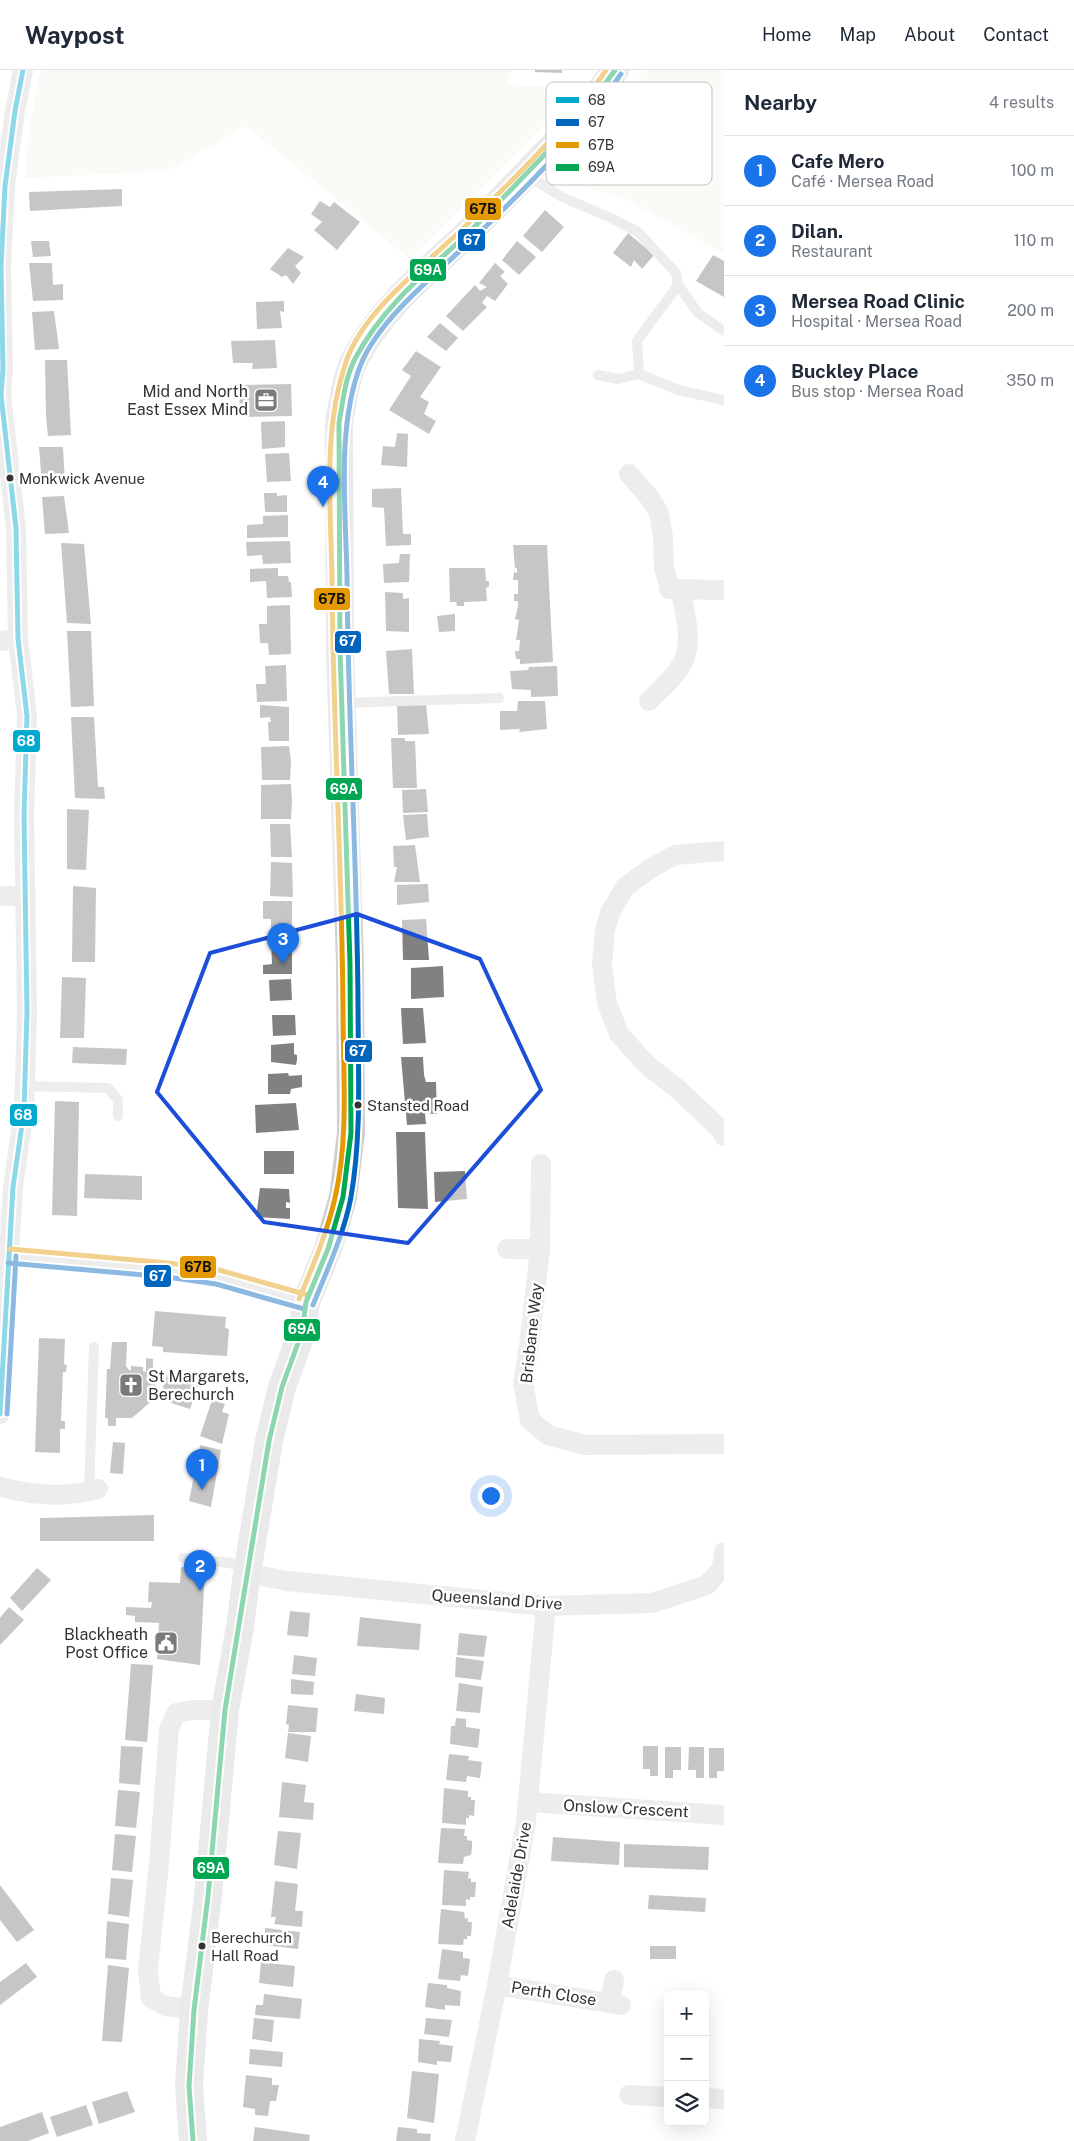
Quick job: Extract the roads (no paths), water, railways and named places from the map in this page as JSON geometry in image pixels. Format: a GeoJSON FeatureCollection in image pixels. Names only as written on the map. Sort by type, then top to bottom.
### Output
{"type":"FeatureCollection","features":[{"type":"Feature","properties":{"kind":"main road"},"geometry":{"type":"LineString","coordinates":[[607,82],[615,70]]}},
{"type":"Feature","properties":{"kind":"main road"},"geometry":{"type":"LineString","coordinates":[[193,2141],[189,2086],[194,2010],[208,1896],[225,1710],[240,1627],[268,1441],[282,1387],[302,1332],[306,1302],[328,1249],[343,1196],[351,1133],[350,964],[342,703],[339,423],[345,391],[355,359],[372,329],[402,296],[488,214],[546,154]]}},
{"type":"Feature","properties":{"kind":"street"},"geometry":{"type":"LineString","coordinates":[[0,1414],[9,1256],[6,1187],[24,1111],[25,1086],[26,896],[24,815],[27,716],[9,640],[16,528],[0,395],[4,369],[1,266],[5,186],[15,111],[23,70]]}},
{"type":"Feature","properties":{"kind":"street"},"geometry":{"type":"LineString","coordinates":[[629,474],[649,497],[659,513],[663,537],[664,568],[687,641],[684,661],[649,701]]}},
{"type":"Feature","properties":{"kind":"street"},"geometry":{"type":"LineString","coordinates":[[671,589],[724,590]]}},
{"type":"Feature","properties":{"kind":"street"},"geometry":{"type":"LineString","coordinates":[[724,851],[675,855],[650,868],[625,887],[610,913],[604,930],[602,965],[607,1004],[619,1034],[647,1065],[679,1090],[724,1136]]}},
{"type":"Feature","properties":{"kind":"street"},"geometry":{"type":"LineString","coordinates":[[0,896],[26,896]]}},
{"type":"Feature","properties":{"kind":"street","name":"Brisbane Way"},"geometry":{"type":"LineString","coordinates":[[541,1164],[540,1249],[529,1346],[522,1383],[530,1420],[548,1435],[585,1445],[724,1444]]}},
{"type":"Feature","properties":{"kind":"street"},"geometry":{"type":"LineString","coordinates":[[507,1249],[540,1249]]}},
{"type":"Feature","properties":{"kind":"street"},"geometry":{"type":"LineString","coordinates":[[9,1256],[168,1270],[218,1277],[306,1302]]}},
{"type":"Feature","properties":{"kind":"street"},"geometry":{"type":"LineString","coordinates":[[0,1487],[23,1493],[75,1494],[93,1490]]}},
{"type":"Feature","properties":{"kind":"street","name":"Queensland Drive"},"geometry":{"type":"LineString","coordinates":[[247,1573],[287,1580],[546,1606],[652,1603],[707,1585],[722,1568],[724,1552]]}},
{"type":"Feature","properties":{"kind":"street","name":"Adelaide Drive"},"geometry":{"type":"LineString","coordinates":[[465,2141],[497,1984],[526,1822],[546,1606]]}},
{"type":"Feature","properties":{"kind":"street"},"geometry":{"type":"LineString","coordinates":[[194,2010],[166,2006],[151,1998],[148,1969],[159,1864],[169,1729],[176,1713],[193,1710],[225,1710]]}},
{"type":"Feature","properties":{"kind":"street","name":"Onslow Crescent"},"geometry":{"type":"LineString","coordinates":[[528,1802],[724,1815]]}},
{"type":"Feature","properties":{"kind":"street","name":"Perth Close"},"geometry":{"type":"LineString","coordinates":[[497,1984],[616,2004],[614,1980]]}},
{"type":"Feature","properties":{"kind":"street"},"geometry":{"type":"LineString","coordinates":[[628,2095],[664,2096]]}},
{"type":"Feature","properties":{"kind":"street"},"geometry":{"type":"LineString","coordinates":[[709,2098],[724,2099]]}},
{"type":"Feature","properties":{"kind":"lane"},"geometry":{"type":"LineString","coordinates":[[526,174],[560,196],[638,232],[676,273],[678,285],[698,313],[724,331]]}},
{"type":"Feature","properties":{"kind":"lane"},"geometry":{"type":"LineString","coordinates":[[639,374],[637,341],[678,285]]}},
{"type":"Feature","properties":{"kind":"lane"},"geometry":{"type":"LineString","coordinates":[[598,375],[618,379],[639,374],[678,390],[724,400]]}},
{"type":"Feature","properties":{"kind":"lane"},"geometry":{"type":"LineString","coordinates":[[342,703],[499,698]]}},
{"type":"Feature","properties":{"kind":"lane"},"geometry":{"type":"LineString","coordinates":[[25,1086],[108,1088],[118,1100],[118,1116]]}},
{"type":"Feature","properties":{"kind":"lane"},"geometry":{"type":"LineString","coordinates":[[93,1490],[94,1347]]}},
{"type":"Feature","properties":{"kind":"lane"},"geometry":{"type":"LineString","coordinates":[[183,1558],[231,1563],[247,1573]]}},
{"type":"Feature","properties":{"kind":"place","name":"Mid and North East Essex Mind"},"geometry":{"type":"Point","coordinates":[266,400]}},
{"type":"Feature","properties":{"kind":"place","name":"Monkwick Avenue"},"geometry":{"type":"Point","coordinates":[10,478]}},
{"type":"Feature","properties":{"kind":"place","name":"Buckley Place"},"geometry":{"type":"Point","coordinates":[323,507]}},
{"type":"Feature","properties":{"kind":"place","name":"Mersea Road Clinic"},"geometry":{"type":"Point","coordinates":[283,964]}},
{"type":"Feature","properties":{"kind":"place","name":"Stansted Road"},"geometry":{"type":"Point","coordinates":[358,1105]}},
{"type":"Feature","properties":{"kind":"place","name":"St Margarets, Berechurch"},"geometry":{"type":"Point","coordinates":[131,1385]}},
{"type":"Feature","properties":{"kind":"place","name":"Cafe Mero"},"geometry":{"type":"Point","coordinates":[202,1490]}},
{"type":"Feature","properties":{"kind":"place","name":"Dilan."},"geometry":{"type":"Point","coordinates":[200,1591]}},
{"type":"Feature","properties":{"kind":"place","name":"Blackheath Post Office"},"geometry":{"type":"Point","coordinates":[166,1643]}},
{"type":"Feature","properties":{"kind":"place","name":"Berechurch Hall Road"},"geometry":{"type":"Point","coordinates":[202,1946]}}]}
